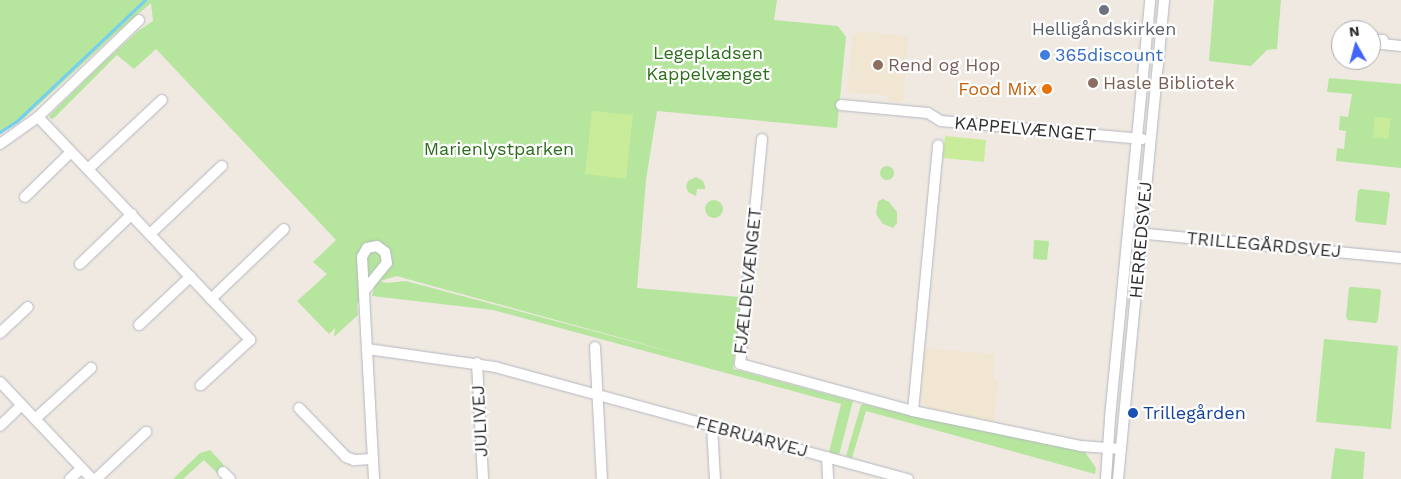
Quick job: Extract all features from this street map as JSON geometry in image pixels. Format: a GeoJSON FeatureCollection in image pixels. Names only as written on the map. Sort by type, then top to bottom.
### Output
{"type":"FeatureCollection","features":[{"type":"Feature","properties":{"kind":"street","name":"HERREDSVEJ"},"geometry":{"type":"LineString","coordinates":[[1106,479],[1107,448],[1150,0]]}},
{"type":"Feature","properties":{"kind":"street","name":"HERREDSVEJ"},"geometry":{"type":"LineString","coordinates":[[1118,479],[1164,0]]}},
{"type":"Feature","properties":{"kind":"street"},"geometry":{"type":"LineString","coordinates":[[0,144],[38,117],[139,20]]}},
{"type":"Feature","properties":{"kind":"street"},"geometry":{"type":"LineString","coordinates":[[1381,40],[1383,40],[1382,44],[1401,46]]}},
{"type":"Feature","properties":{"kind":"street"},"geometry":{"type":"LineString","coordinates":[[88,168],[162,100]]}},
{"type":"Feature","properties":{"kind":"street","name":"KAPPELVÆNGET"},"geometry":{"type":"LineString","coordinates":[[841,105],[928,113],[941,121],[1151,140]]}},
{"type":"Feature","properties":{"kind":"street"},"geometry":{"type":"LineString","coordinates":[[38,117],[250,340],[201,385]]}},
{"type":"Feature","properties":{"kind":"street","name":"FJÆLDEVÆNGET"},"geometry":{"type":"LineString","coordinates":[[762,139],[740,364],[913,411],[1081,446],[1121,449]]}},
{"type":"Feature","properties":{"kind":"street"},"geometry":{"type":"LineString","coordinates":[[913,411],[938,145]]}},
{"type":"Feature","properties":{"kind":"street"},"geometry":{"type":"LineString","coordinates":[[25,197],[71,152]]}},
{"type":"Feature","properties":{"kind":"street"},"geometry":{"type":"LineString","coordinates":[[150,234],[222,166]]}},
{"type":"Feature","properties":{"kind":"street"},"geometry":{"type":"LineString","coordinates":[[80,264],[132,214]]}},
{"type":"Feature","properties":{"kind":"street"},"geometry":{"type":"LineString","coordinates":[[211,299],[284,229]]}},
{"type":"Feature","properties":{"kind":"street","name":"TRILLEGÅRDSVEJ"},"geometry":{"type":"LineString","coordinates":[[1128,232],[1401,258]]}},
{"type":"Feature","properties":{"kind":"street"},"geometry":{"type":"LineString","coordinates":[[139,325],[191,276]]}},
{"type":"Feature","properties":{"kind":"street"},"geometry":{"type":"LineString","coordinates":[[364,291],[374,479]]}},
{"type":"Feature","properties":{"kind":"street"},"geometry":{"type":"LineString","coordinates":[[0,333],[28,307]]}},
{"type":"Feature","properties":{"kind":"street"},"geometry":{"type":"LineString","coordinates":[[595,347],[602,479]]}},
{"type":"Feature","properties":{"kind":"street","name":"FEBRUARVEJ"},"geometry":{"type":"LineString","coordinates":[[367,350],[477,363],[908,479]]}},
{"type":"Feature","properties":{"kind":"street","name":"JULIVEJ"},"geometry":{"type":"LineString","coordinates":[[477,363],[483,479]]}},
{"type":"Feature","properties":{"kind":"street"},"geometry":{"type":"LineString","coordinates":[[35,419],[91,368]]}},
{"type":"Feature","properties":{"kind":"street"},"geometry":{"type":"LineString","coordinates":[[0,382],[92,479]]}},
{"type":"Feature","properties":{"kind":"street"},"geometry":{"type":"LineString","coordinates":[[0,426],[22,405]]}},
{"type":"Feature","properties":{"kind":"street"},"geometry":{"type":"LineString","coordinates":[[299,408],[346,457],[354,460],[373,459]]}},
{"type":"Feature","properties":{"kind":"street"},"geometry":{"type":"LineString","coordinates":[[712,426],[715,479]]}},
{"type":"Feature","properties":{"kind":"street"},"geometry":{"type":"LineString","coordinates":[[96,479],[146,432]]}},
{"type":"Feature","properties":{"kind":"street"},"geometry":{"type":"LineString","coordinates":[[827,457],[828,479]]}},
{"type":"Feature","properties":{"kind":"street"},"geometry":{"type":"LineString","coordinates":[[70,479],[82,468]]}},
{"type":"Feature","properties":{"kind":"shaded area","name":"Rend og Hop"},"geometry":{"type":"Polygon","coordinates":[[[859,31],[908,36],[903,102],[889,101],[889,96],[847,92],[852,37],[859,31]]]}},
{"type":"Feature","properties":{"kind":"shaded area"},"geometry":{"type":"Polygon","coordinates":[[[924,348],[994,354],[993,376],[998,383],[994,422],[929,408],[921,401],[924,348]]]}},
{"type":"Feature","properties":{"kind":"green space","name":"Marienlystparken"},"geometry":{"type":"Polygon","coordinates":[[[0,0],[777,0],[774,20],[838,26],[846,37],[837,128],[657,111],[646,180],[637,288],[740,297],[733,369],[853,401],[839,455],[829,452],[841,404],[493,310],[372,296],[375,285],[357,304],[358,315],[334,337],[335,328],[329,334],[297,301],[327,274],[313,262],[336,240],[156,49],[134,69],[117,55],[54,118],[51,119],[49,116],[104,62],[138,31],[153,21],[151,3],[23,119],[0,134],[0,0]],[[397,276],[380,281],[386,283],[406,281],[694,358],[397,276]]]}},
{"type":"Feature","properties":{"kind":"green space"},"geometry":{"type":"Polygon","coordinates":[[[1214,0],[1281,0],[1277,49],[1267,50],[1251,66],[1209,61],[1214,0]]]}},
{"type":"Feature","properties":{"kind":"green space"},"geometry":{"type":"Polygon","coordinates":[[[1329,78],[1401,84],[1401,168],[1336,161],[1337,148],[1344,149],[1346,131],[1339,130],[1340,116],[1348,117],[1352,94],[1327,92],[1329,78]]]}},
{"type":"Feature","properties":{"kind":"green space"},"geometry":{"type":"Polygon","coordinates":[[[592,111],[633,115],[626,179],[585,174],[592,111]]]}},
{"type":"Feature","properties":{"kind":"green space"},"geometry":{"type":"Polygon","coordinates":[[[1375,117],[1391,118],[1388,139],[1373,137],[1375,117]]]}},
{"type":"Feature","properties":{"kind":"green space"},"geometry":{"type":"Polygon","coordinates":[[[945,136],[986,140],[984,162],[943,158],[945,136]]]}},
{"type":"Feature","properties":{"kind":"green space"},"geometry":{"type":"Polygon","coordinates":[[[884,166],[890,166],[894,173],[890,180],[884,180],[880,176],[880,170],[884,166]]]}},
{"type":"Feature","properties":{"kind":"green space"},"geometry":{"type":"Polygon","coordinates":[[[696,177],[703,181],[705,189],[697,189],[696,196],[688,192],[686,186],[688,181],[696,177]]]}},
{"type":"Feature","properties":{"kind":"green space"},"geometry":{"type":"Polygon","coordinates":[[[1360,189],[1388,192],[1390,194],[1386,225],[1357,222],[1355,220],[1358,191],[1360,189]]]}},
{"type":"Feature","properties":{"kind":"green space"},"geometry":{"type":"Polygon","coordinates":[[[883,199],[889,202],[897,212],[897,223],[893,228],[883,224],[876,214],[878,201],[883,199]]]}},
{"type":"Feature","properties":{"kind":"green space"},"geometry":{"type":"Polygon","coordinates":[[[710,200],[718,200],[723,205],[721,216],[710,218],[705,213],[705,205],[710,200]]]}},
{"type":"Feature","properties":{"kind":"green space"},"geometry":{"type":"Polygon","coordinates":[[[1034,240],[1049,241],[1047,260],[1033,259],[1034,240]]]}},
{"type":"Feature","properties":{"kind":"green space"},"geometry":{"type":"Polygon","coordinates":[[[1349,288],[1379,289],[1381,291],[1378,320],[1376,323],[1348,320],[1346,317],[1349,288]]]}},
{"type":"Feature","properties":{"kind":"green space"},"geometry":{"type":"Polygon","coordinates":[[[1324,339],[1398,346],[1391,429],[1316,422],[1324,339]]]}},
{"type":"Feature","properties":{"kind":"green space"},"geometry":{"type":"Polygon","coordinates":[[[861,405],[1085,452],[1096,468],[1095,474],[866,411],[852,458],[846,456],[861,405]]]}},
{"type":"Feature","properties":{"kind":"green space"},"geometry":{"type":"Polygon","coordinates":[[[1335,448],[1365,452],[1363,479],[1331,479],[1335,448]]]}},
{"type":"Feature","properties":{"kind":"green space"},"geometry":{"type":"Polygon","coordinates":[[[210,450],[223,464],[224,468],[218,474],[204,460],[183,479],[173,479],[200,453],[210,450]]]}},
{"type":"Feature","properties":{"kind":"waterway"},"geometry":{"type":"LineString","coordinates":[[0,132],[17,121],[145,0]]}},
{"type":"Feature","properties":{"kind":"place","name":"Helligåndskirken"},"geometry":{"type":"Point","coordinates":[1104,10]}},
{"type":"Feature","properties":{"kind":"place","name":"365discount"},"geometry":{"type":"Point","coordinates":[1045,55]}},
{"type":"Feature","properties":{"kind":"place","name":"Rend og Hop"},"geometry":{"type":"Point","coordinates":[878,65]}},
{"type":"Feature","properties":{"kind":"place","name":"Hasle Bibliotek"},"geometry":{"type":"Point","coordinates":[1093,83]}},
{"type":"Feature","properties":{"kind":"place","name":"Food Mix"},"geometry":{"type":"Point","coordinates":[1047,89]}},
{"type":"Feature","properties":{"kind":"place","name":"Trillegården"},"geometry":{"type":"Point","coordinates":[1133,413]}},
{"type":"Feature","properties":{"kind":"park label","name":"Legepladsen Kappelvænget"},"geometry":{"type":"Point","coordinates":[708,64]}}]}
